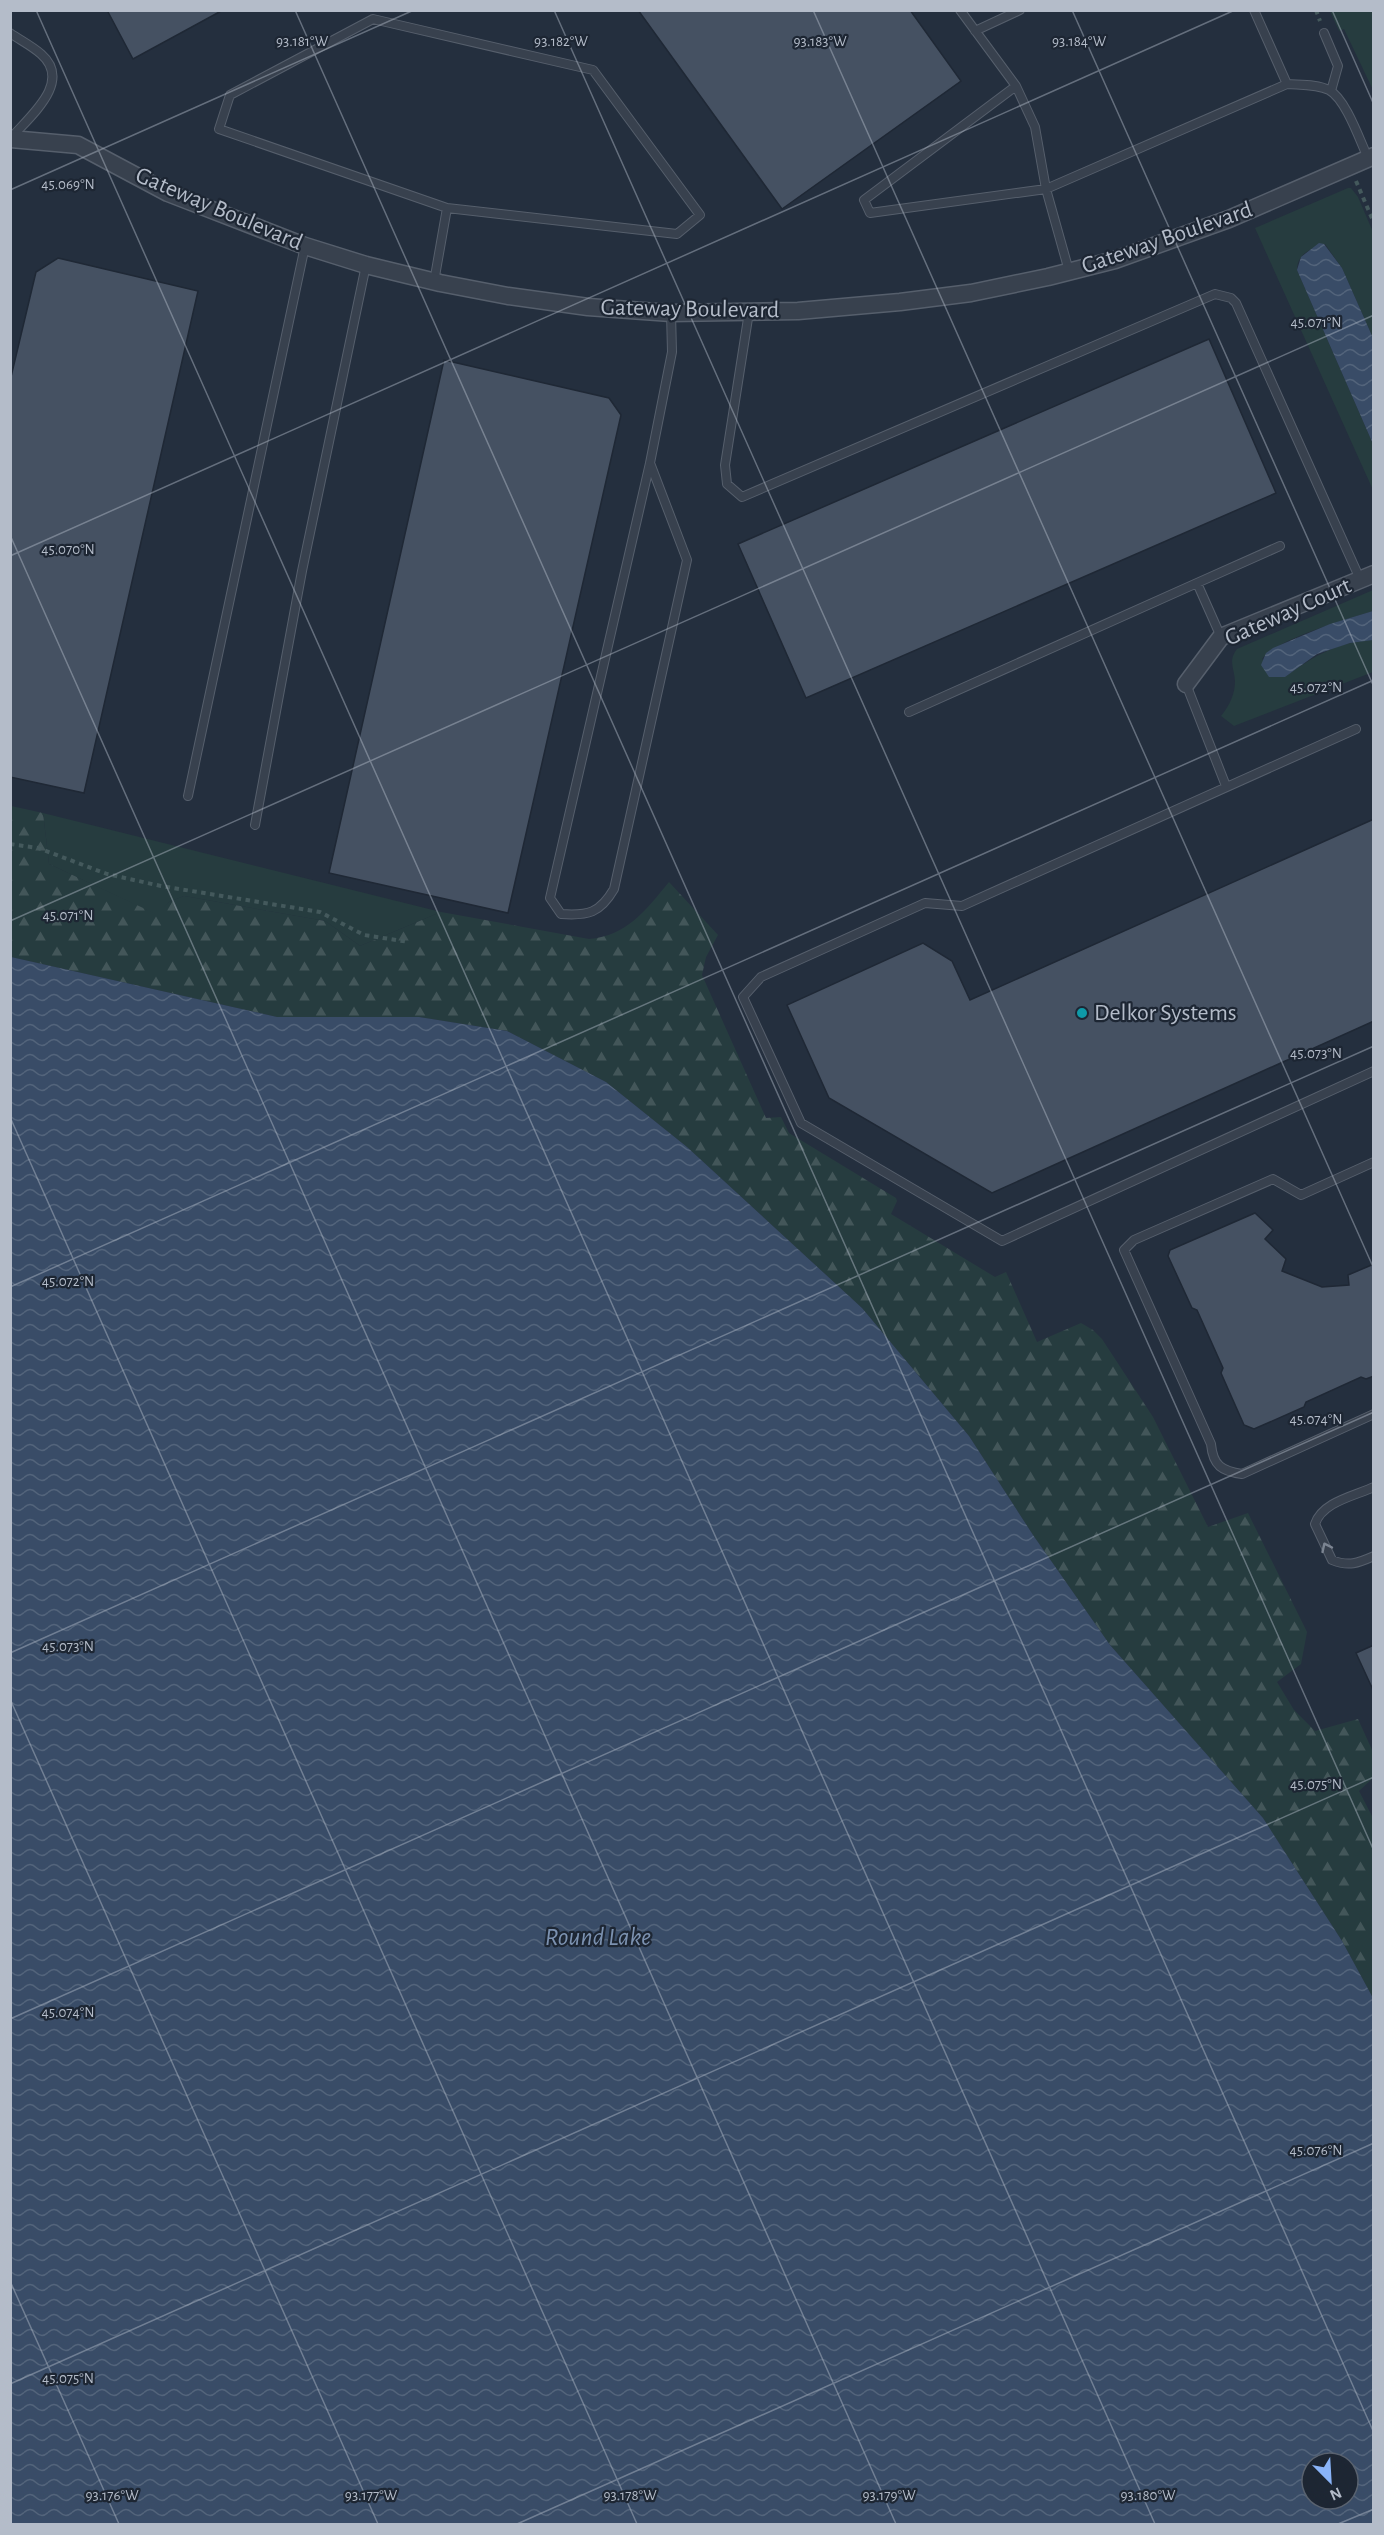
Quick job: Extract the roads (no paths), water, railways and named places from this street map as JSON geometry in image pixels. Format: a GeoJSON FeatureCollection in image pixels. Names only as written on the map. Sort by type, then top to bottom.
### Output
{"type":"FeatureCollection","features":[{"type":"Feature","properties":{"kind":"street","name":"Gateway Boulevard"},"geometry":{"type":"LineString","coordinates":[[11,140],[78,145],[168,193],[305,246],[366,265],[434,282],[508,296],[588,307],[671,313],[798,311],[971,293],[1115,260],[1229,219],[1371,157]]}},
{"type":"Feature","properties":{"kind":"street","name":"Gateway Court"},"geometry":{"type":"LineString","coordinates":[[1186,684],[1221,637],[1367,577]]}},
{"type":"Feature","properties":{"kind":"lane"},"geometry":{"type":"LineString","coordinates":[[960,10],[1016,86],[1035,128],[1046,189],[1069,271]]}},
{"type":"Feature","properties":{"kind":"lane"},"geometry":{"type":"LineString","coordinates":[[975,31],[1020,10]]}},
{"type":"Feature","properties":{"kind":"lane"},"geometry":{"type":"LineString","coordinates":[[1254,10],[1287,84]]}},
{"type":"Feature","properties":{"kind":"lane"},"geometry":{"type":"LineString","coordinates":[[373,19],[593,70],[700,215],[677,234],[447,208],[219,129],[230,96],[373,19]]}},
{"type":"Feature","properties":{"kind":"lane"},"geometry":{"type":"LineString","coordinates":[[10,33],[43,55],[53,72],[51,92],[11,140]]}},
{"type":"Feature","properties":{"kind":"lane"},"geometry":{"type":"LineString","coordinates":[[1324,33],[1338,66],[1331,91]]}},
{"type":"Feature","properties":{"kind":"lane"},"geometry":{"type":"LineString","coordinates":[[1016,86],[864,200],[870,213],[1046,189],[1287,84],[1319,87],[1331,91],[1341,100],[1371,157]]}},
{"type":"Feature","properties":{"kind":"lane"},"geometry":{"type":"LineString","coordinates":[[434,282],[447,208]]}},
{"type":"Feature","properties":{"kind":"lane"},"geometry":{"type":"LineString","coordinates":[[188,796],[305,246]]}},
{"type":"Feature","properties":{"kind":"lane"},"geometry":{"type":"LineString","coordinates":[[255,825],[302,571],[366,265]]}},
{"type":"Feature","properties":{"kind":"lane"},"geometry":{"type":"LineString","coordinates":[[749,312],[725,465],[727,484],[742,497],[1215,294],[1231,298],[1236,303],[1367,577]]}},
{"type":"Feature","properties":{"kind":"lane"},"geometry":{"type":"LineString","coordinates":[[650,463],[687,560],[614,889],[605,905],[583,916],[561,914],[550,898],[650,463],[672,352],[671,313]]}},
{"type":"Feature","properties":{"kind":"lane"},"geometry":{"type":"LineString","coordinates":[[909,712],[1280,546]]}},
{"type":"Feature","properties":{"kind":"lane"},"geometry":{"type":"LineString","coordinates":[[1197,583],[1221,637]]}},
{"type":"Feature","properties":{"kind":"lane"},"geometry":{"type":"LineString","coordinates":[[1186,684],[1226,786]]}},
{"type":"Feature","properties":{"kind":"lane"},"geometry":{"type":"LineString","coordinates":[[1356,729],[962,906],[925,903],[761,978],[743,997],[801,1123],[1002,1241],[1374,1071]]}},
{"type":"Feature","properties":{"kind":"lane"},"geometry":{"type":"LineString","coordinates":[[1374,1162],[1301,1195],[1272,1179],[1134,1240],[1124,1250],[1211,1444],[1212,1455],[1226,1472],[1242,1474],[1374,1414]]}},
{"type":"Feature","properties":{"kind":"lane"},"geometry":{"type":"LineString","coordinates":[[1374,1487],[1324,1509],[1315,1524],[1332,1560],[1344,1565],[1355,1564],[1374,1556]]}},
{"type":"Feature","properties":{"kind":"water"},"geometry":{"type":"Polygon","coordinates":[[[1319,243],[1324,244],[1342,268],[1373,338],[1373,444],[1297,270],[1301,257],[1319,243]]]}},
{"type":"Feature","properties":{"kind":"water"},"geometry":{"type":"Polygon","coordinates":[[[1373,611],[1373,640],[1350,643],[1317,654],[1285,677],[1269,677],[1261,665],[1266,653],[1273,648],[1330,624],[1373,611]]]}},
{"type":"Feature","properties":{"kind":"water","name":"Round Lake"},"geometry":{"type":"Polygon","coordinates":[[[11,957],[277,1017],[419,1017],[507,1031],[606,1082],[687,1147],[862,1308],[969,1436],[1033,1535],[1110,1645],[1263,1818],[1342,1941],[1373,1998],[1373,2524],[11,2524],[11,957]]]}},
{"type":"Feature","properties":{"kind":"place","name":"Delkor Systems"},"geometry":{"type":"Point","coordinates":[1082,1013]}}]}
